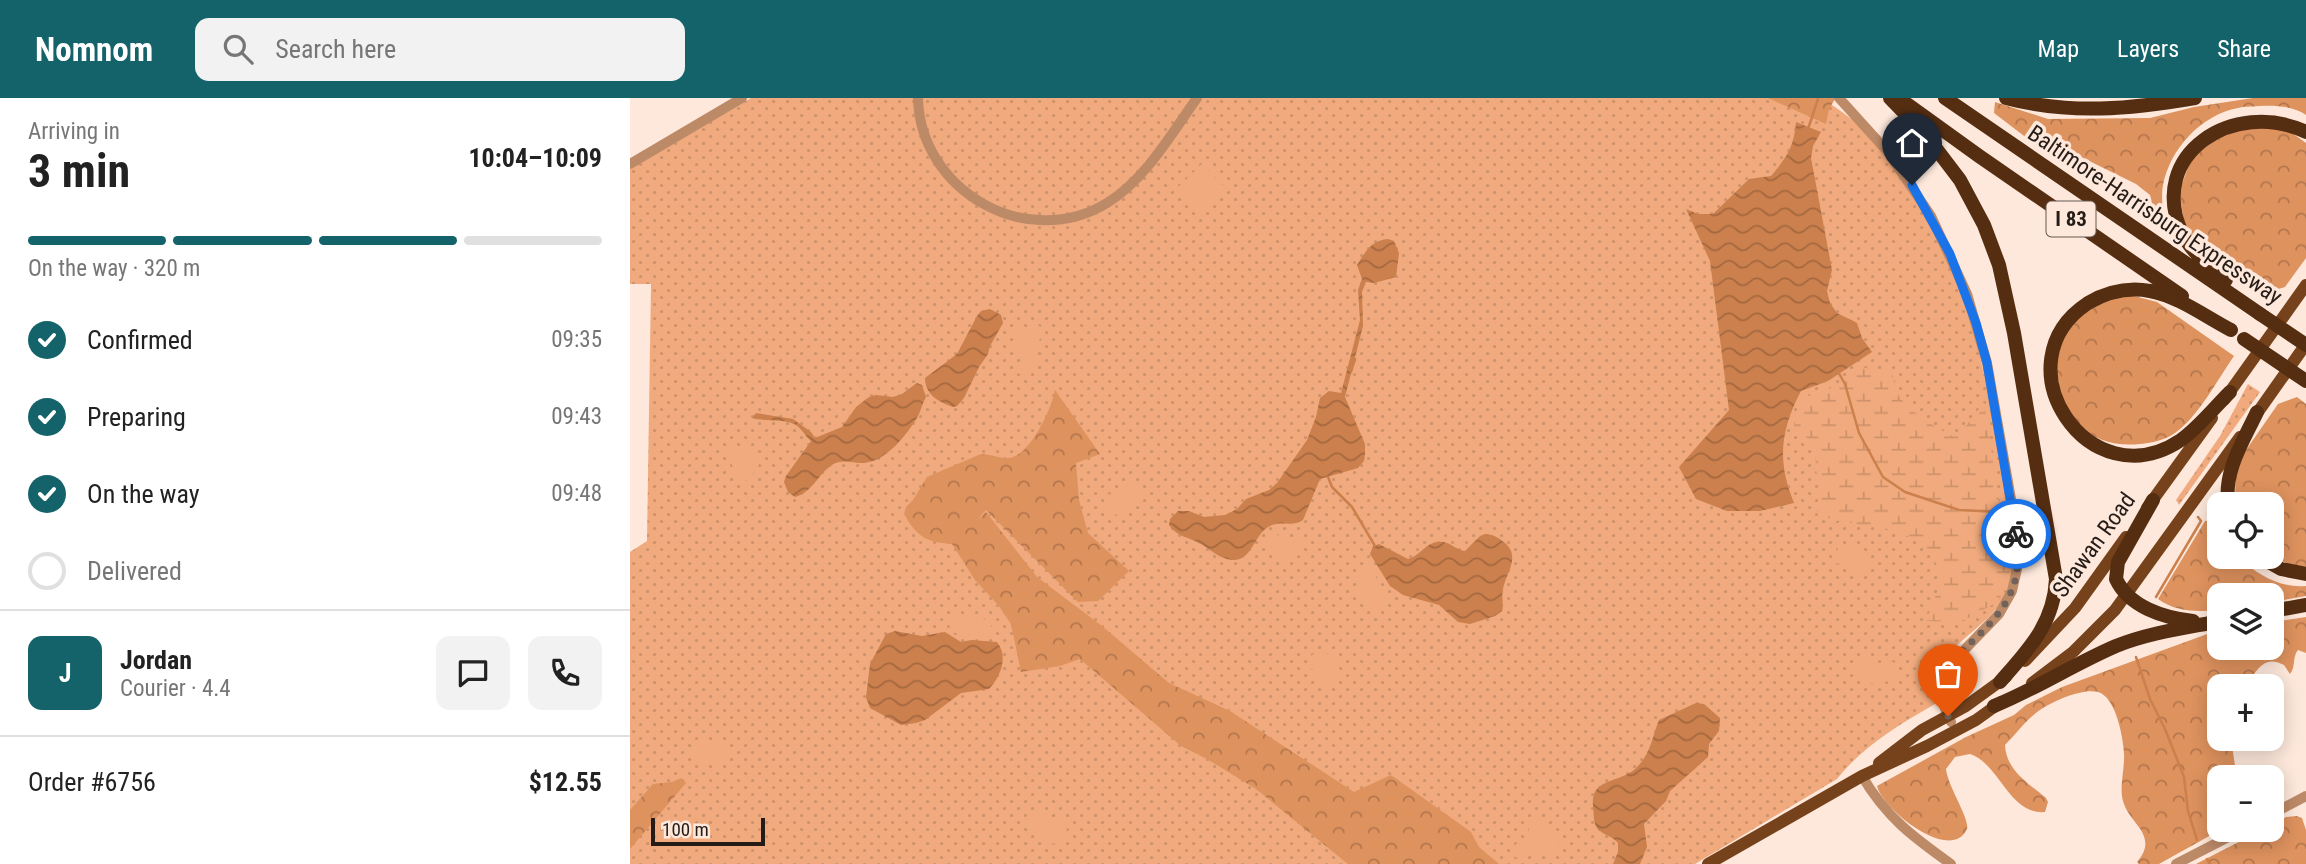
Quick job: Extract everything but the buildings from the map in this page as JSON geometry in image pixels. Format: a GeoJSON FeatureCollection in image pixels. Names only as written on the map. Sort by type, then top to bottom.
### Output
{"type":"FeatureCollection","features":[{"type":"Feature","properties":{"kind":"highway"},"geometry":{"type":"LineString","coordinates":[[1889,98],[1942,154],[1976,208],[1999,265],[2012,321],[2056,579],[2056,594],[2048,621],[2034,643],[2000,682]]}},
{"type":"Feature","properties":{"kind":"highway","name":"I 83"},"geometry":{"type":"LineString","coordinates":[[1899,98],[2306,381]]}},
{"type":"Feature","properties":{"kind":"highway","name":"Baltimore-Harrisburg Expressway"},"geometry":{"type":"LineString","coordinates":[[1945,98],[2062,180],[2263,311],[2306,345]]}},
{"type":"Feature","properties":{"kind":"highway"},"geometry":{"type":"LineString","coordinates":[[2006,98],[2084,110],[2134,108],[2195,98]]}},
{"type":"Feature","properties":{"kind":"highway"},"geometry":{"type":"LineString","coordinates":[[2306,132],[2274,118],[2241,118],[2209,131],[2187,155],[2179,173],[2175,195],[2180,230],[2195,252],[2263,311],[2306,334]]}},
{"type":"Feature","properties":{"kind":"highway"},"geometry":{"type":"LineString","coordinates":[[2062,180],[2226,280]]}},
{"type":"Feature","properties":{"kind":"highway"},"geometry":{"type":"LineString","coordinates":[[2230,391],[2179,441],[2151,453],[2129,455],[2105,450],[2076,432],[2057,406],[2051,373],[2057,342],[2069,321],[2094,300],[2114,292],[2128,290],[2160,293],[2231,330]]}},
{"type":"Feature","properties":{"kind":"highway"},"geometry":{"type":"LineString","coordinates":[[2228,492],[2231,468],[2258,412]]}},
{"type":"Feature","properties":{"kind":"highway"},"geometry":{"type":"LineString","coordinates":[[2153,500],[2118,562],[2118,584],[2127,595],[2151,610],[2168,617],[2207,621]]}},
{"type":"Feature","properties":{"kind":"highway"},"geometry":{"type":"LineString","coordinates":[[2281,569],[2306,574]]}},
{"type":"Feature","properties":{"kind":"highway"},"geometry":{"type":"LineString","coordinates":[[2284,609],[2306,605]]}},
{"type":"Feature","properties":{"kind":"highway"},"geometry":{"type":"LineString","coordinates":[[1994,706],[2030,692],[2090,658],[2125,643],[2207,624]]}},
{"type":"Feature","properties":{"kind":"main road","name":"Shawan Road"},"geometry":{"type":"LineString","coordinates":[[1913,753],[1926,739],[2033,653],[2075,608],[2306,285]]}},
{"type":"Feature","properties":{"kind":"main road","name":"Shawan Road"},"geometry":{"type":"LineString","coordinates":[[1708,864],[1862,776],[1976,720],[2073,652],[2127,595],[2306,345]]}},
{"type":"Feature","properties":{"kind":"main road","name":"Shawan Road"},"geometry":{"type":"LineString","coordinates":[[1862,776],[1922,730],[1994,706]]}},
{"type":"Feature","properties":{"kind":"street"},"geometry":{"type":"LineString","coordinates":[[630,164],[742,98]]}},
{"type":"Feature","properties":{"kind":"street"},"geometry":{"type":"LineString","coordinates":[[918,98],[922,131],[931,152],[943,171],[959,188],[975,200],[1011,216],[1051,220],[1089,212],[1120,194],[1143,170],[1197,98]]}},
{"type":"Feature","properties":{"kind":"street"},"geometry":{"type":"LineString","coordinates":[[1839,98],[1871,132],[1912,185],[1941,235],[1967,294],[1987,363],[2014,516],[2019,560],[2012,591],[1999,614],[1942,673],[1938,692],[1950,719]]}},
{"type":"Feature","properties":{"kind":"street"},"geometry":{"type":"LineString","coordinates":[[1862,776],[1875,799],[1894,820],[1916,840],[1951,864]]}},
{"type":"Feature","properties":{"kind":"street"},"geometry":{"type":"LineString","coordinates":[[2284,808],[2306,796]]}},
{"type":"Feature","properties":{"kind":"street"},"geometry":{"type":"LineString","coordinates":[[2176,864],[2219,842]]}},
{"type":"Feature","properties":{"kind":"green space"},"geometry":{"type":"Polygon","coordinates":[[[751,98],[1822,98],[1844,113],[1877,145],[1925,217],[1958,282],[1981,359],[2013,526],[2014,558],[2008,589],[1988,618],[1948,655],[1939,669],[1934,685],[1935,704],[1870,746],[1837,779],[1695,864],[630,864],[630,552],[647,541],[651,284],[630,284],[630,169],[751,98]]]}},
{"type":"Feature","properties":{"kind":"green space"},"geometry":{"type":"Polygon","coordinates":[[[1768,98],[1835,99],[1829,109],[1826,124],[1768,98]]]}},
{"type":"Feature","properties":{"kind":"green space"},"geometry":{"type":"Polygon","coordinates":[[[2253,98],[2306,98],[2306,115],[2284,107],[2243,107],[2224,112],[2200,126],[2172,159],[2162,189],[2163,222],[2157,224],[2150,195],[2136,184],[2071,152],[2032,142],[1994,113],[1995,102],[2048,119],[2150,118],[2194,107],[2253,98]]]}},
{"type":"Feature","properties":{"kind":"green space"},"geometry":{"type":"Polygon","coordinates":[[[2235,126],[2288,130],[2306,143],[2306,258],[2285,287],[2265,293],[2198,246],[2185,226],[2179,192],[2192,157],[2235,126]]]}},
{"type":"Feature","properties":{"kind":"green space"},"geometry":{"type":"Polygon","coordinates":[[[1202,164],[1228,191],[1200,218],[1174,191],[1202,164]]]}},
{"type":"Feature","properties":{"kind":"green space"},"geometry":{"type":"Polygon","coordinates":[[[2116,296],[2134,296],[2157,302],[2234,356],[2192,417],[2175,433],[2158,441],[2124,444],[2096,437],[2084,430],[2075,420],[2061,395],[2055,361],[2062,340],[2085,310],[2116,296]]]}},
{"type":"Feature","properties":{"kind":"green space"},"geometry":{"type":"Polygon","coordinates":[[[1038,325],[1043,329],[1033,365],[1024,375],[1016,373],[1022,363],[1017,353],[1016,330],[1038,325]]]}},
{"type":"Feature","properties":{"kind":"green space"},"geometry":{"type":"Polygon","coordinates":[[[1859,367],[1890,371],[1900,398],[1921,417],[1952,436],[1967,425],[1984,402],[2010,571],[1999,601],[1961,622],[1926,621],[1943,576],[1924,542],[1881,527],[1857,526],[1847,519],[1837,521],[1817,514],[1819,505],[1815,452],[1807,438],[1794,428],[1796,414],[1806,397],[1837,385],[1859,367]]]}},
{"type":"Feature","properties":{"kind":"green space"},"geometry":{"type":"Polygon","coordinates":[[[2248,384],[2260,392],[2179,505],[2176,500],[2220,436],[2248,384]]]}},
{"type":"Feature","properties":{"kind":"green space"},"geometry":{"type":"Polygon","coordinates":[[[1055,390],[1100,454],[1076,463],[1079,500],[1088,533],[1129,571],[1098,601],[1078,602],[986,510],[976,521],[986,512],[1037,577],[1102,626],[1169,683],[1230,711],[1354,792],[1391,775],[1471,832],[1479,847],[1499,864],[1348,864],[1256,789],[1181,746],[1080,659],[1060,666],[1021,672],[1011,624],[999,606],[975,580],[952,544],[923,537],[904,514],[927,477],[981,454],[1009,458],[1025,449],[1045,419],[1055,390]]]}},
{"type":"Feature","properties":{"kind":"green space"},"geometry":{"type":"Polygon","coordinates":[[[2297,397],[2306,404],[2306,567],[2284,562],[2284,492],[2235,492],[2236,471],[2246,450],[2278,404],[2297,397]]]}},
{"type":"Feature","properties":{"kind":"green space"},"geometry":{"type":"Polygon","coordinates":[[[729,444],[751,447],[759,453],[759,465],[749,480],[739,482],[733,477],[732,462],[724,451],[729,444]]]}},
{"type":"Feature","properties":{"kind":"green space"},"geometry":{"type":"Polygon","coordinates":[[[1129,482],[1141,490],[1142,496],[1136,508],[1118,516],[1104,505],[1104,498],[1120,492],[1129,482]]]}},
{"type":"Feature","properties":{"kind":"green space"},"geometry":{"type":"Polygon","coordinates":[[[2205,521],[2207,569],[2253,569],[2281,583],[2207,583],[2207,611],[2179,609],[2158,599],[2205,521]]]}},
{"type":"Feature","properties":{"kind":"green space"},"geometry":{"type":"Polygon","coordinates":[[[1271,532],[1285,538],[1300,539],[1303,545],[1301,553],[1286,565],[1277,561],[1263,544],[1265,537],[1271,532]]]}},
{"type":"Feature","properties":{"kind":"green space"},"geometry":{"type":"Polygon","coordinates":[[[1839,546],[1861,548],[1871,567],[1866,574],[1862,575],[1844,562],[1837,564],[1833,559],[1839,546]]]}},
{"type":"Feature","properties":{"kind":"green space"},"geometry":{"type":"Polygon","coordinates":[[[1365,567],[1372,569],[1385,596],[1386,605],[1376,611],[1361,603],[1356,594],[1360,572],[1365,567]]]}},
{"type":"Feature","properties":{"kind":"green space"},"geometry":{"type":"Polygon","coordinates":[[[2284,584],[2306,586],[2306,596],[2284,600],[2284,584]]]}},
{"type":"Feature","properties":{"kind":"green space"},"geometry":{"type":"Polygon","coordinates":[[[979,614],[995,630],[990,638],[974,634],[961,637],[950,629],[949,623],[953,617],[979,614]]]}},
{"type":"Feature","properties":{"kind":"green space"},"geometry":{"type":"Polygon","coordinates":[[[2306,617],[2306,653],[2298,650],[2290,674],[2284,665],[2272,661],[2263,664],[2254,674],[2207,674],[2207,751],[2233,751],[2235,765],[2207,765],[2207,837],[2159,864],[2137,862],[2145,844],[2141,830],[2123,801],[2124,753],[2120,728],[2110,701],[2098,692],[2077,693],[2048,705],[2038,711],[2005,745],[2009,762],[2014,769],[2046,798],[2048,802],[2045,812],[2022,806],[1980,759],[1970,754],[1955,757],[1946,769],[1967,824],[1967,829],[1959,838],[1947,840],[1918,830],[1891,808],[1877,786],[2062,687],[2207,634],[2207,660],[2284,660],[2284,620],[2306,617]]]}},
{"type":"Feature","properties":{"kind":"green space"},"geometry":{"type":"Polygon","coordinates":[[[1319,652],[1335,655],[1341,675],[1326,690],[1317,686],[1317,672],[1310,668],[1312,655],[1319,652]]]}},
{"type":"Feature","properties":{"kind":"green space"},"geometry":{"type":"Polygon","coordinates":[[[1866,658],[1877,664],[1897,664],[1900,673],[1898,678],[1876,685],[1863,679],[1860,681],[1855,676],[1855,665],[1866,658]]]}},
{"type":"Feature","properties":{"kind":"green space"},"geometry":{"type":"Polygon","coordinates":[[[718,739],[728,745],[730,752],[721,761],[708,765],[692,757],[694,744],[718,739]]]}},
{"type":"Feature","properties":{"kind":"green space"},"geometry":{"type":"Polygon","coordinates":[[[681,778],[686,783],[630,849],[630,810],[653,784],[681,778]]]}},
{"type":"Feature","properties":{"kind":"green space"},"geometry":{"type":"Polygon","coordinates":[[[1045,809],[1067,828],[1064,838],[1058,844],[1047,843],[1024,823],[1027,815],[1045,809]]]}},
{"type":"Feature","properties":{"kind":"green space"},"geometry":{"type":"Polygon","coordinates":[[[2286,817],[2302,818],[2306,830],[2306,864],[2196,864],[2239,842],[2284,842],[2286,817]]]}},
{"type":"Feature","properties":{"kind":"green space"},"geometry":{"type":"Polygon","coordinates":[[[1536,818],[1547,823],[1559,843],[1560,852],[1557,855],[1541,853],[1515,857],[1512,849],[1518,842],[1523,845],[1528,840],[1530,825],[1536,818]]]}},
{"type":"Feature","properties":{"kind":"water"},"geometry":{"type":"Polygon","coordinates":[[[1796,122],[1821,132],[1813,146],[1811,158],[1832,270],[1827,291],[1830,303],[1837,313],[1857,323],[1862,338],[1872,352],[1828,381],[1801,391],[1789,419],[1783,446],[1785,473],[1794,503],[1760,511],[1727,511],[1696,499],[1679,467],[1729,410],[1710,261],[1686,209],[1698,214],[1713,214],[1749,179],[1771,176],[1789,151],[1796,122]]]}},
{"type":"Feature","properties":{"kind":"water"},"geometry":{"type":"Polygon","coordinates":[[[1388,239],[1394,241],[1399,253],[1396,277],[1374,283],[1366,282],[1362,292],[1363,326],[1345,397],[1365,444],[1364,461],[1358,468],[1320,479],[1303,520],[1276,524],[1265,529],[1241,558],[1234,560],[1221,557],[1176,532],[1169,525],[1170,519],[1178,511],[1189,511],[1204,517],[1225,515],[1237,509],[1246,499],[1269,490],[1277,483],[1307,440],[1320,398],[1329,391],[1341,393],[1360,320],[1358,290],[1362,279],[1357,265],[1373,244],[1388,239]]]}},
{"type":"Feature","properties":{"kind":"water"},"geometry":{"type":"Polygon","coordinates":[[[990,309],[1001,315],[1003,323],[988,354],[957,406],[942,403],[927,389],[925,378],[957,354],[977,316],[981,311],[990,309]]]}},
{"type":"Feature","properties":{"kind":"water"},"geometry":{"type":"Polygon","coordinates":[[[917,383],[922,385],[926,397],[920,413],[888,452],[880,458],[864,463],[836,463],[801,495],[795,497],[788,492],[784,482],[786,476],[811,441],[796,425],[752,418],[756,413],[793,419],[815,438],[842,427],[856,407],[869,397],[893,397],[917,383]]]}},
{"type":"Feature","properties":{"kind":"water"},"geometry":{"type":"Polygon","coordinates":[[[1485,534],[1496,537],[1510,548],[1511,565],[1503,589],[1502,611],[1470,624],[1458,622],[1439,605],[1403,595],[1390,586],[1370,554],[1373,546],[1379,544],[1408,559],[1438,542],[1465,551],[1485,534]]]}},
{"type":"Feature","properties":{"kind":"water"},"geometry":{"type":"Polygon","coordinates":[[[895,631],[922,636],[945,632],[961,642],[997,642],[1003,660],[1000,673],[989,689],[961,693],[925,720],[901,725],[870,708],[866,697],[870,664],[886,634],[895,631]]]}},
{"type":"Feature","properties":{"kind":"water"},"geometry":{"type":"Polygon","coordinates":[[[1696,703],[1704,704],[1720,718],[1719,731],[1709,744],[1708,757],[1670,791],[1666,801],[1644,824],[1647,847],[1640,864],[1613,864],[1618,843],[1596,826],[1593,797],[1596,790],[1601,785],[1629,773],[1641,763],[1659,720],[1696,703]]]}},
{"type":"Feature","properties":{"kind":"waterway"},"geometry":{"type":"LineString","coordinates":[[1808,129],[1818,99]]}},
{"type":"Feature","properties":{"kind":"waterway"},"geometry":{"type":"LineString","coordinates":[[1351,372],[1355,359]]}},
{"type":"Feature","properties":{"kind":"waterway"},"geometry":{"type":"LineString","coordinates":[[1837,370],[1845,384],[1859,433],[1883,477],[1905,492],[1959,510],[2001,512]]}},
{"type":"Feature","properties":{"kind":"waterway"},"geometry":{"type":"LineString","coordinates":[[1328,477],[1332,487],[1352,507],[1375,546]]}},
{"type":"Feature","properties":{"kind":"waterway"},"geometry":{"type":"LineString","coordinates":[[2156,597],[2201,521],[2198,517]]}},
{"type":"Feature","properties":{"kind":"waterway"},"geometry":{"type":"LineString","coordinates":[[2136,657],[2150,699],[2184,777],[2188,811],[2197,840]]}},
{"type":"Feature","properties":{"kind":"waterway"},"geometry":{"type":"LineString","coordinates":[[2207,859],[2210,864]]}},
{"type":"Feature","properties":{"kind":"way so far"},"geometry":{"type":"LineString","coordinates":[[1948,716],[1938,692],[1942,673],[1958,654],[1989,626],[2006,603],[2017,576],[2019,560],[2016,534]]}},
{"type":"Feature","properties":{"kind":"route"},"geometry":{"type":"LineString","coordinates":[[1912,185],[1950,254],[1976,323],[1987,363],[2016,534]]}}]}
